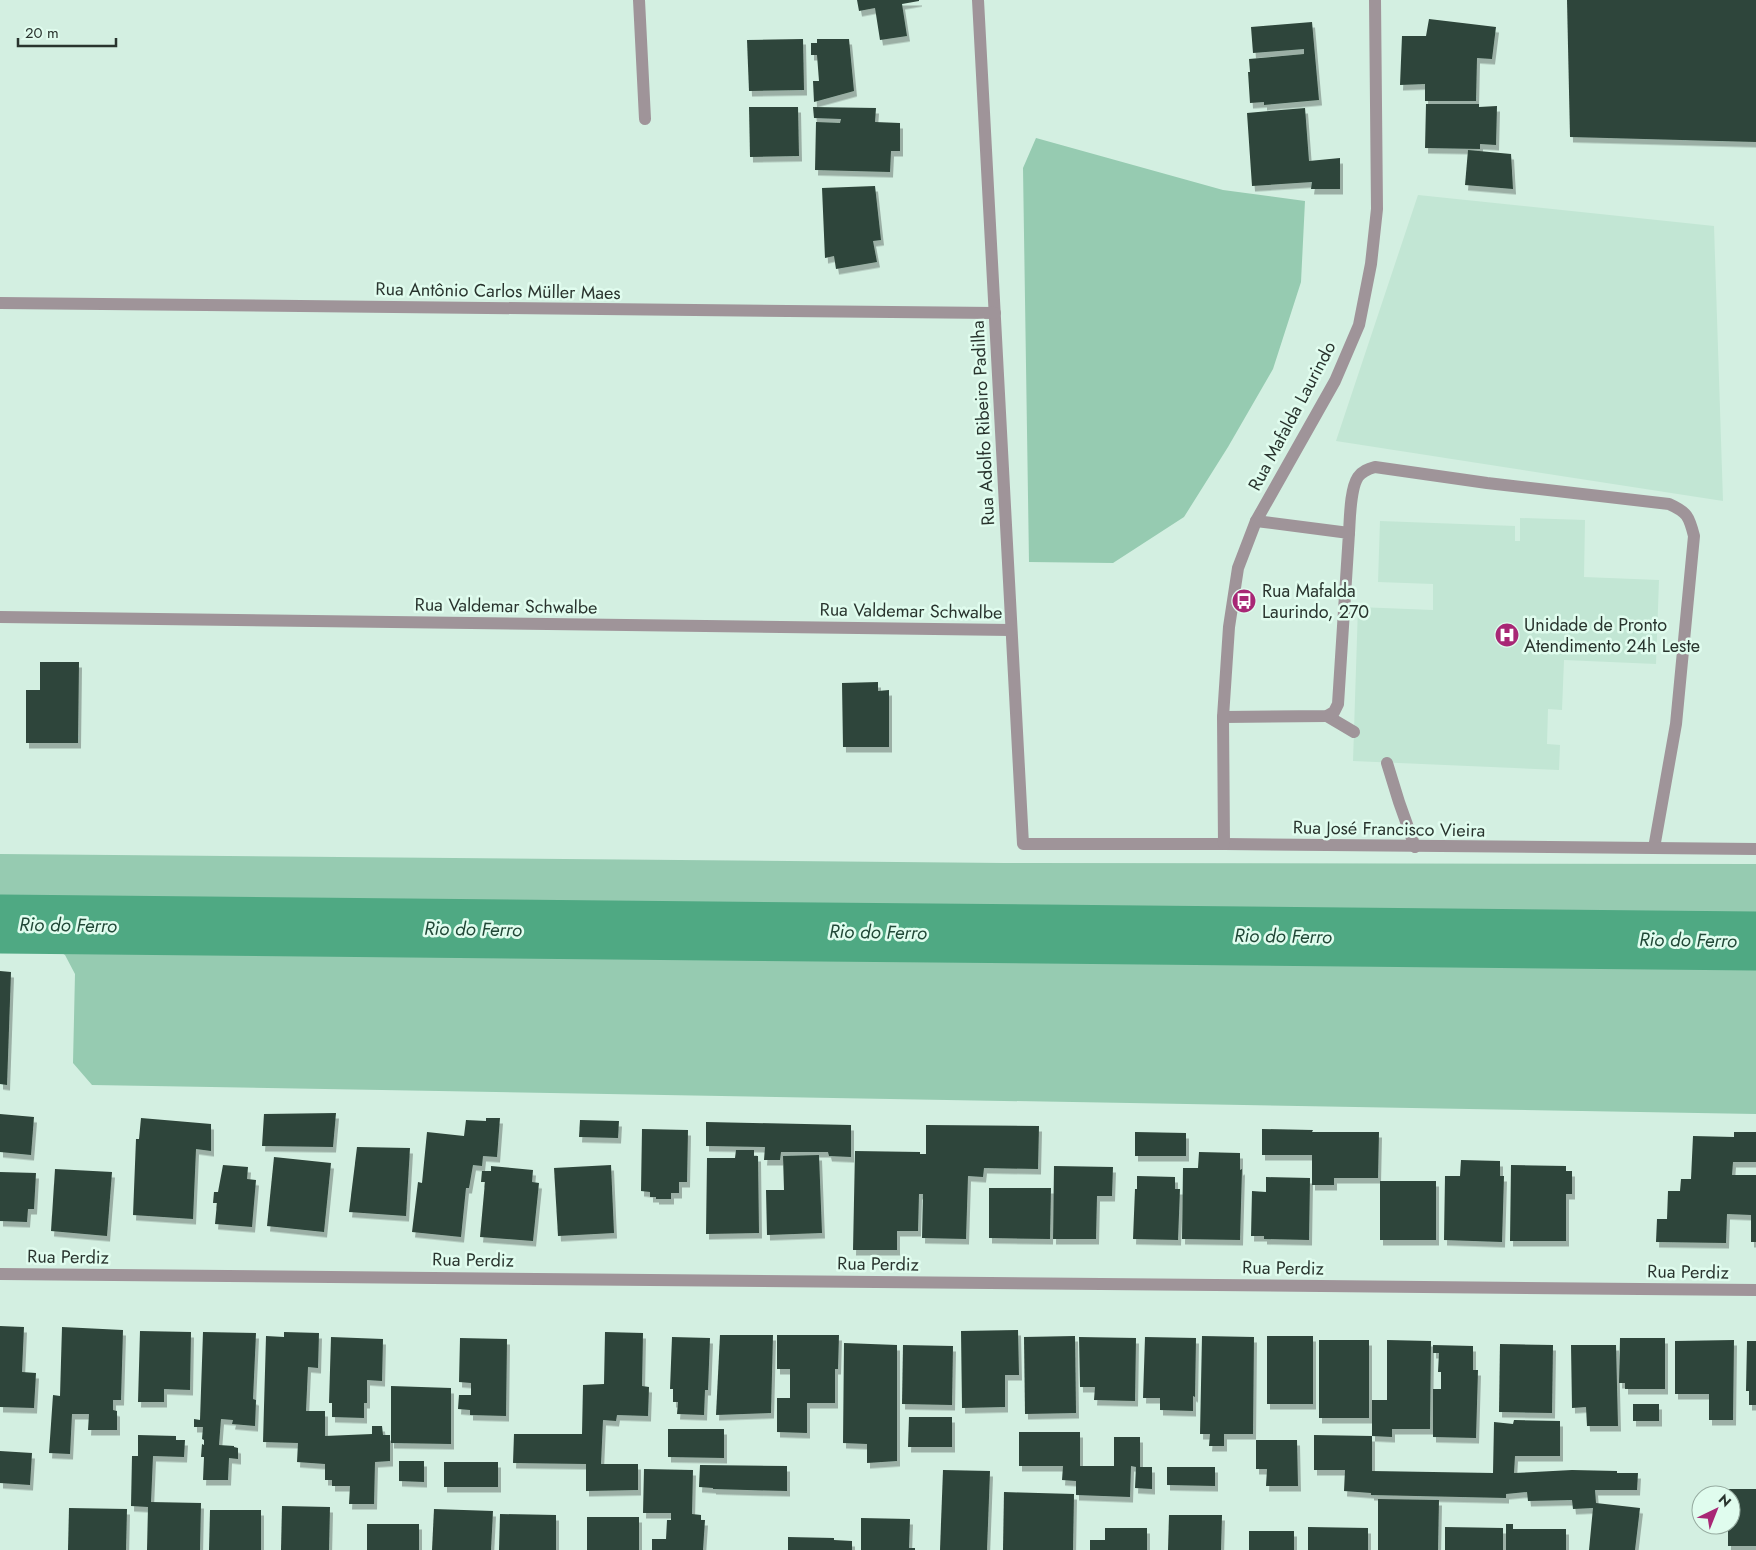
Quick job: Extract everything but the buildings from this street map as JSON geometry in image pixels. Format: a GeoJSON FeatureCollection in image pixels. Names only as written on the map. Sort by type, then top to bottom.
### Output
{"type":"FeatureCollection","features":[{"type":"Feature","properties":{"kind":"street"},"geometry":{"type":"LineString","coordinates":[[639,0],[645,119]]}},
{"type":"Feature","properties":{"kind":"street","name":"Rua Adolfo Ribeiro Padilha"},"geometry":{"type":"LineString","coordinates":[[978,0],[1022,844]]}},
{"type":"Feature","properties":{"kind":"street","name":"Rua Mafalda Laurindo"},"geometry":{"type":"LineString","coordinates":[[1224,844],[1223,717],[1229,627],[1238,568],[1256,521],[1335,381],[1359,325],[1371,264],[1377,209],[1375,0]]}},
{"type":"Feature","properties":{"kind":"street","name":"Rua Antônio Carlos Müller Maes"},"geometry":{"type":"LineString","coordinates":[[0,303],[995,313]]}},
{"type":"Feature","properties":{"kind":"street"},"geometry":{"type":"LineString","coordinates":[[1223,717],[1327,716],[1334,712],[1338,704],[1354,485],[1358,476],[1365,470],[1375,467],[1487,483],[1669,504],[1683,511],[1690,520],[1694,536],[1676,724],[1654,848]]}},
{"type":"Feature","properties":{"kind":"street"},"geometry":{"type":"LineString","coordinates":[[1256,521],[1349,534]]}},
{"type":"Feature","properties":{"kind":"street","name":"Rua Valdemar Schwalbe"},"geometry":{"type":"LineString","coordinates":[[0,617],[1011,630]]}},
{"type":"Feature","properties":{"kind":"street"},"geometry":{"type":"LineString","coordinates":[[1327,716],[1354,732]]}},
{"type":"Feature","properties":{"kind":"street"},"geometry":{"type":"LineString","coordinates":[[1387,763],[1398,802],[1415,846]]}},
{"type":"Feature","properties":{"kind":"street","name":"Rua José Francisco Vieira"},"geometry":{"type":"LineString","coordinates":[[1022,844],[1756,849]]}},
{"type":"Feature","properties":{"kind":"street","name":"Rua Perdiz"},"geometry":{"type":"LineString","coordinates":[[0,1274],[1756,1290]]}},
{"type":"Feature","properties":{"kind":"shaded area"},"geometry":{"type":"Polygon","coordinates":[[[1036,138],[1223,190],[1305,201],[1301,282],[1273,369],[1228,447],[1184,517],[1113,563],[1029,562],[1023,168],[1036,138]]]}},
{"type":"Feature","properties":{"kind":"shaded area"},"geometry":{"type":"Polygon","coordinates":[[[1418,195],[1714,226],[1723,501],[1336,441],[1418,195]]]}},
{"type":"Feature","properties":{"kind":"shaded area","name":"Unidade de Pronto Atendimento 24h Leste"},"geometry":{"type":"Polygon","coordinates":[[[1520,518],[1585,520],[1584,577],[1659,580],[1656,664],[1564,660],[1562,710],[1548,709],[1547,744],[1560,745],[1559,770],[1353,761],[1358,607],[1433,610],[1433,584],[1378,582],[1380,521],[1515,526],[1515,541],[1520,541],[1520,518]]]}},
{"type":"Feature","properties":{"kind":"shaded area"},"geometry":{"type":"Polygon","coordinates":[[[0,854],[1004,863],[1756,864],[1756,1114],[92,1085],[73,1063],[75,974],[65,955],[41,940],[0,939],[0,854]]]}},
{"type":"Feature","properties":{"kind":"waterway","name":"Rio do Ferro"},"geometry":{"type":"LineString","coordinates":[[0,924],[1756,941]]}},
{"type":"Feature","properties":{"kind":"place","name":"Rua Mafalda Laurindo, 270"},"geometry":{"type":"Point","coordinates":[1244,601]}},
{"type":"Feature","properties":{"kind":"place","name":"Unidade de Pronto Atendimento 24h Leste"},"geometry":{"type":"Point","coordinates":[1507,635]}}]}
